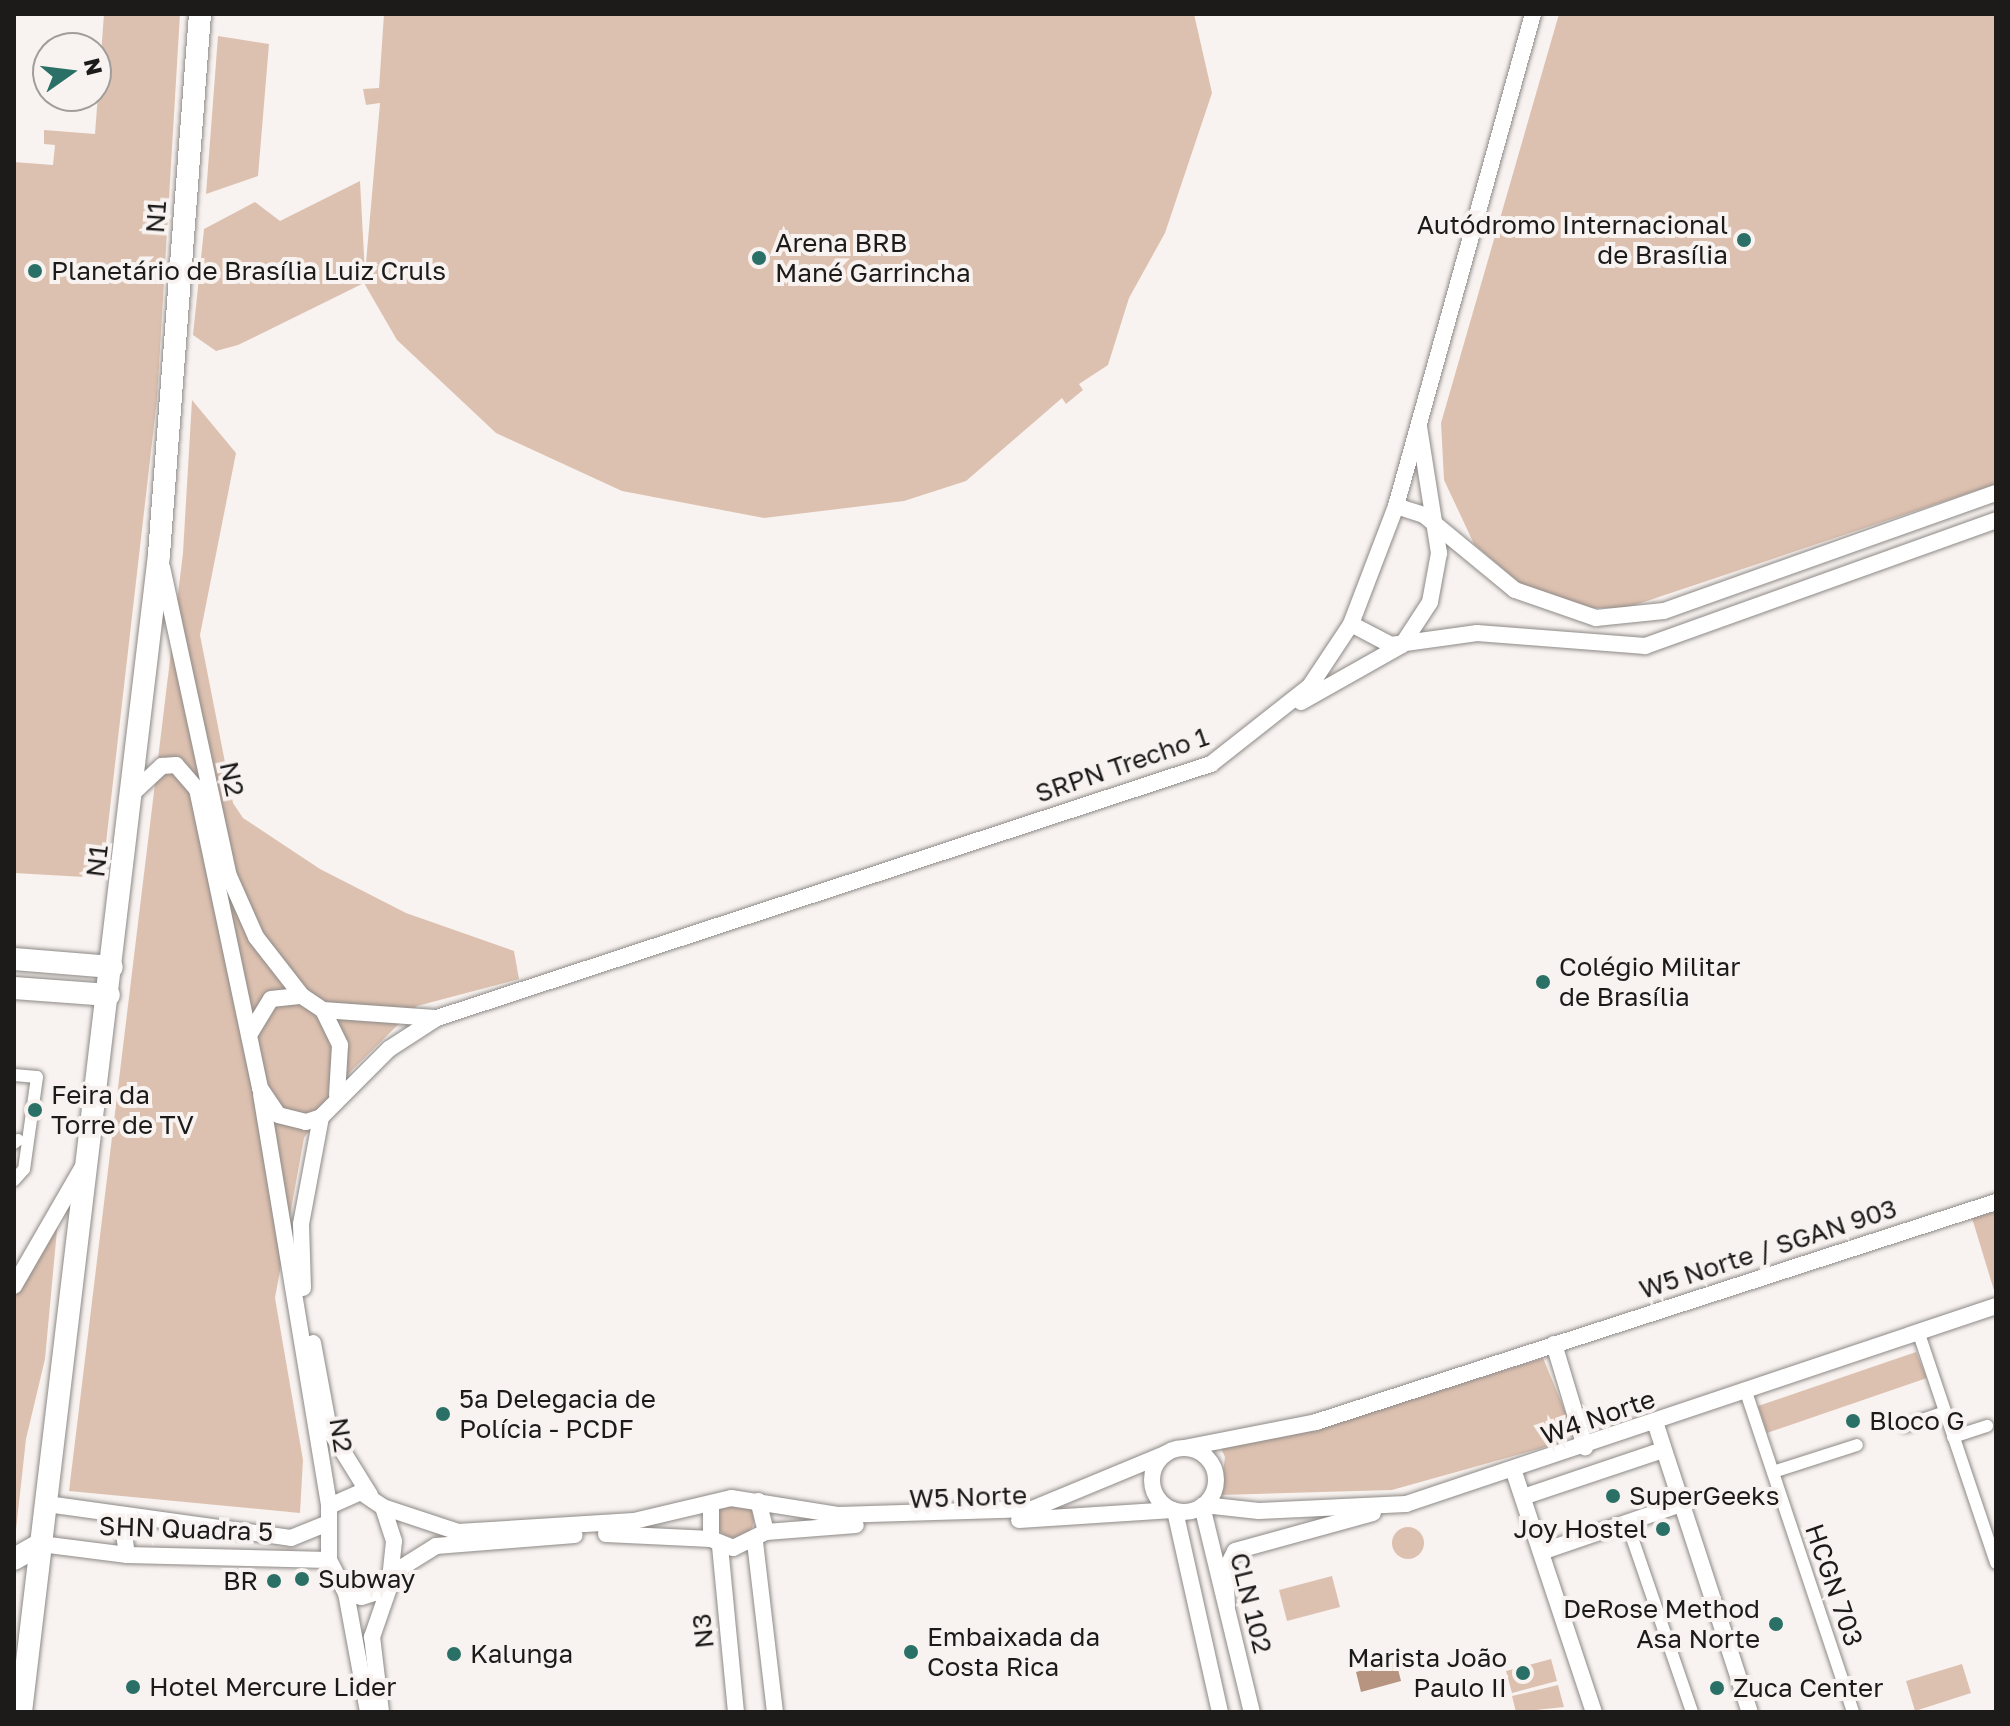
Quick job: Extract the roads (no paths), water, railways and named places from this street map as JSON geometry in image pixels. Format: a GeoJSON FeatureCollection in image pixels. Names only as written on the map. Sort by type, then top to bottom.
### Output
{"type":"FeatureCollection","features":[{"type":"Feature","properties":{"kind":"highway","name":"N1"},"geometry":{"type":"LineString","coordinates":[[21,1712],[86,1160],[109,995],[159,554],[200,14]]}},
{"type":"Feature","properties":{"kind":"highway"},"geometry":{"type":"LineString","coordinates":[[14,959],[112,967]]}},
{"type":"Feature","properties":{"kind":"highway"},"geometry":{"type":"LineString","coordinates":[[14,988],[109,995]]}},
{"type":"Feature","properties":{"kind":"highway"},"geometry":{"type":"LineString","coordinates":[[14,1559],[41,1544]]}},
{"type":"Feature","properties":{"kind":"main road","name":"SRPN Trecho 1"},"geometry":{"type":"LineString","coordinates":[[335,1100],[389,1049],[437,1018],[1211,764],[1286,710],[1351,624],[1396,506],[1533,14]]}},
{"type":"Feature","properties":{"kind":"main road"},"geometry":{"type":"LineString","coordinates":[[1286,710],[1402,645],[1436,584],[1437,524],[1419,425]]}},
{"type":"Feature","properties":{"kind":"main road"},"geometry":{"type":"LineString","coordinates":[[1396,506],[1437,524],[1515,590],[1560,611],[1632,617],[1996,493]]}},
{"type":"Feature","properties":{"kind":"main road"},"geometry":{"type":"LineString","coordinates":[[1432,496],[1460,545]]}},
{"type":"Feature","properties":{"kind":"main road"},"geometry":{"type":"LineString","coordinates":[[1351,624],[1379,643],[1402,645],[1509,633],[1645,646],[1995,520]]}},
{"type":"Feature","properties":{"kind":"main road","name":"N2"},"geometry":{"type":"LineString","coordinates":[[159,554],[229,876],[256,937],[302,996]]}},
{"type":"Feature","properties":{"kind":"main road"},"geometry":{"type":"LineString","coordinates":[[1374,661],[1433,640]]}},
{"type":"Feature","properties":{"kind":"main road","name":"N2"},"geometry":{"type":"LineString","coordinates":[[133,793],[162,766],[176,765],[197,789],[249,1035]]}},
{"type":"Feature","properties":{"kind":"main road"},"geometry":{"type":"LineString","coordinates":[[302,996],[323,1010],[342,1058],[335,1100],[321,1117],[306,1122],[278,1115],[260,1088],[249,1035],[271,999],[302,996]]}},
{"type":"Feature","properties":{"kind":"main road","name":"SRPN Trecho 1"},"geometry":{"type":"LineString","coordinates":[[323,1010],[437,1018]]}},
{"type":"Feature","properties":{"kind":"main road","name":"N2"},"geometry":{"type":"LineString","coordinates":[[260,1088],[329,1506]]}},
{"type":"Feature","properties":{"kind":"main road","name":"N2"},"geometry":{"type":"LineString","coordinates":[[321,1117],[301,1224],[302,1284],[329,1429],[370,1495]]}},
{"type":"Feature","properties":{"kind":"main road"},"geometry":{"type":"LineString","coordinates":[[14,1286],[86,1160]]}},
{"type":"Feature","properties":{"kind":"main road","name":"W5 Norte / SGAN 903"},"geometry":{"type":"LineString","coordinates":[[1184,1448],[1316,1422],[1996,1202]]}},
{"type":"Feature","properties":{"kind":"main road","name":"W4 Norte"},"geometry":{"type":"LineString","coordinates":[[1203,1506],[1259,1511],[1406,1504],[1514,1472],[1745,1389],[1996,1306]]}},
{"type":"Feature","properties":{"kind":"main road"},"geometry":{"type":"LineString","coordinates":[[1554,1344],[1585,1447]]}},
{"type":"Feature","properties":{"kind":"main road"},"geometry":{"type":"LineString","coordinates":[[1655,1422],[1750,1712]]}},
{"type":"Feature","properties":{"kind":"main road"},"geometry":{"type":"LineString","coordinates":[[368,1712],[346,1593],[329,1560],[324,1525],[329,1506],[350,1494],[370,1495],[383,1507],[458,1532],[602,1525],[711,1505],[758,1501],[838,1515],[1032,1509],[1165,1454],[1184,1448],[1213,1468],[1216,1482],[1203,1506],[1174,1510],[1152,1481],[1165,1454]]}},
{"type":"Feature","properties":{"kind":"main road"},"geometry":{"type":"LineString","coordinates":[[1523,1497],[1663,1450]]}},
{"type":"Feature","properties":{"kind":"main road"},"geometry":{"type":"LineString","coordinates":[[1514,1472],[1594,1712]]}},
{"type":"Feature","properties":{"kind":"main road"},"geometry":{"type":"LineString","coordinates":[[758,1501],[775,1712]]}},
{"type":"Feature","properties":{"kind":"main road"},"geometry":{"type":"LineString","coordinates":[[47,1504],[136,1520],[291,1538],[324,1525]]}},
{"type":"Feature","properties":{"kind":"main road"},"geometry":{"type":"LineString","coordinates":[[1227,1606],[1226,1560],[1240,1548],[1406,1504]]}},
{"type":"Feature","properties":{"kind":"main road"},"geometry":{"type":"LineString","coordinates":[[1541,1552],[1681,1504]]}},
{"type":"Feature","properties":{"kind":"main road","name":"N3"},"geometry":{"type":"LineString","coordinates":[[711,1505],[736,1712]]}},
{"type":"Feature","properties":{"kind":"main road","name":"CLN 102"},"geometry":{"type":"LineString","coordinates":[[1203,1506],[1252,1712]]}},
{"type":"Feature","properties":{"kind":"main road"},"geometry":{"type":"LineString","coordinates":[[381,1712],[372,1637],[396,1571],[383,1507]]}},
{"type":"Feature","properties":{"kind":"main road","name":"CLN 102"},"geometry":{"type":"LineString","coordinates":[[1174,1510],[1220,1712]]}},
{"type":"Feature","properties":{"kind":"main road","name":"W5 Norte"},"geometry":{"type":"LineString","coordinates":[[716,1542],[1174,1510]]}},
{"type":"Feature","properties":{"kind":"main road"},"geometry":{"type":"LineString","coordinates":[[127,1555],[124,1534],[136,1520]]}},
{"type":"Feature","properties":{"kind":"main road"},"geometry":{"type":"LineString","coordinates":[[396,1571],[436,1546],[508,1538],[634,1533],[716,1542]]}},
{"type":"Feature","properties":{"kind":"main road","name":"SHN Quadra 5"},"geometry":{"type":"LineString","coordinates":[[41,1544],[127,1555],[329,1560]]}},
{"type":"Feature","properties":{"kind":"main road"},"geometry":{"type":"LineString","coordinates":[[346,1593],[362,1597],[389,1588]]}},
{"type":"Feature","properties":{"kind":"main road"},"geometry":{"type":"LineString","coordinates":[[1208,1653],[1237,1645]]}},
{"type":"Feature","properties":{"kind":"street"},"geometry":{"type":"LineString","coordinates":[[14,1075],[37,1077],[18,1140],[24,1169],[14,1180]]}},
{"type":"Feature","properties":{"kind":"street"},"geometry":{"type":"LineString","coordinates":[[1918,1331],[1995,1556]]}},
{"type":"Feature","properties":{"kind":"street","name":"HCGN 703"},"geometry":{"type":"LineString","coordinates":[[1745,1389],[1853,1712]]}},
{"type":"Feature","properties":{"kind":"street"},"geometry":{"type":"LineString","coordinates":[[1905,1426],[1945,1412]]}},
{"type":"Feature","properties":{"kind":"street"},"geometry":{"type":"LineString","coordinates":[[1953,1437],[1987,1426]]}},
{"type":"Feature","properties":{"kind":"street"},"geometry":{"type":"LineString","coordinates":[[1773,1472],[1857,1445]]}},
{"type":"Feature","properties":{"kind":"street"},"geometry":{"type":"LineString","coordinates":[[1627,1523],[1692,1712]]}},
{"type":"Feature","properties":{"kind":"place","name":"Autódromo Internacional de Brasília"},"geometry":{"type":"Point","coordinates":[1744,240]}},
{"type":"Feature","properties":{"kind":"place","name":"Arena BRB Mané Garrincha"},"geometry":{"type":"Point","coordinates":[759,258]}},
{"type":"Feature","properties":{"kind":"place","name":"Planetário de Brasília Luiz Cruls"},"geometry":{"type":"Point","coordinates":[35,271]}},
{"type":"Feature","properties":{"kind":"place","name":"Colégio Militar de Brasília"},"geometry":{"type":"Point","coordinates":[1543,982]}},
{"type":"Feature","properties":{"kind":"place","name":"Feira da Torre de TV"},"geometry":{"type":"Point","coordinates":[35,1110]}},
{"type":"Feature","properties":{"kind":"place","name":"5ª Delegacia de Polícia - PCDF"},"geometry":{"type":"Point","coordinates":[443,1414]}},
{"type":"Feature","properties":{"kind":"place","name":"Bloco G"},"geometry":{"type":"Point","coordinates":[1853,1421]}},
{"type":"Feature","properties":{"kind":"place","name":"SuperGeeks"},"geometry":{"type":"Point","coordinates":[1613,1496]}},
{"type":"Feature","properties":{"kind":"place","name":"Joy Hostel"},"geometry":{"type":"Point","coordinates":[1663,1529]}},
{"type":"Feature","properties":{"kind":"place","name":"Subway"},"geometry":{"type":"Point","coordinates":[302,1579]}},
{"type":"Feature","properties":{"kind":"place","name":"BR"},"geometry":{"type":"Point","coordinates":[274,1581]}},
{"type":"Feature","properties":{"kind":"place","name":"DeRose Method Asa Norte"},"geometry":{"type":"Point","coordinates":[1776,1624]}},
{"type":"Feature","properties":{"kind":"place","name":"Embaixada da Costa Rica"},"geometry":{"type":"Point","coordinates":[911,1652]}},
{"type":"Feature","properties":{"kind":"place","name":"Kalunga"},"geometry":{"type":"Point","coordinates":[454,1654]}},
{"type":"Feature","properties":{"kind":"place","name":"Marista João Paulo II"},"geometry":{"type":"Point","coordinates":[1523,1673]}},
{"type":"Feature","properties":{"kind":"place","name":"Hotel Mercure Lider"},"geometry":{"type":"Point","coordinates":[133,1687]}},
{"type":"Feature","properties":{"kind":"place","name":"Zuca Center"},"geometry":{"type":"Point","coordinates":[1717,1688]}}]}
